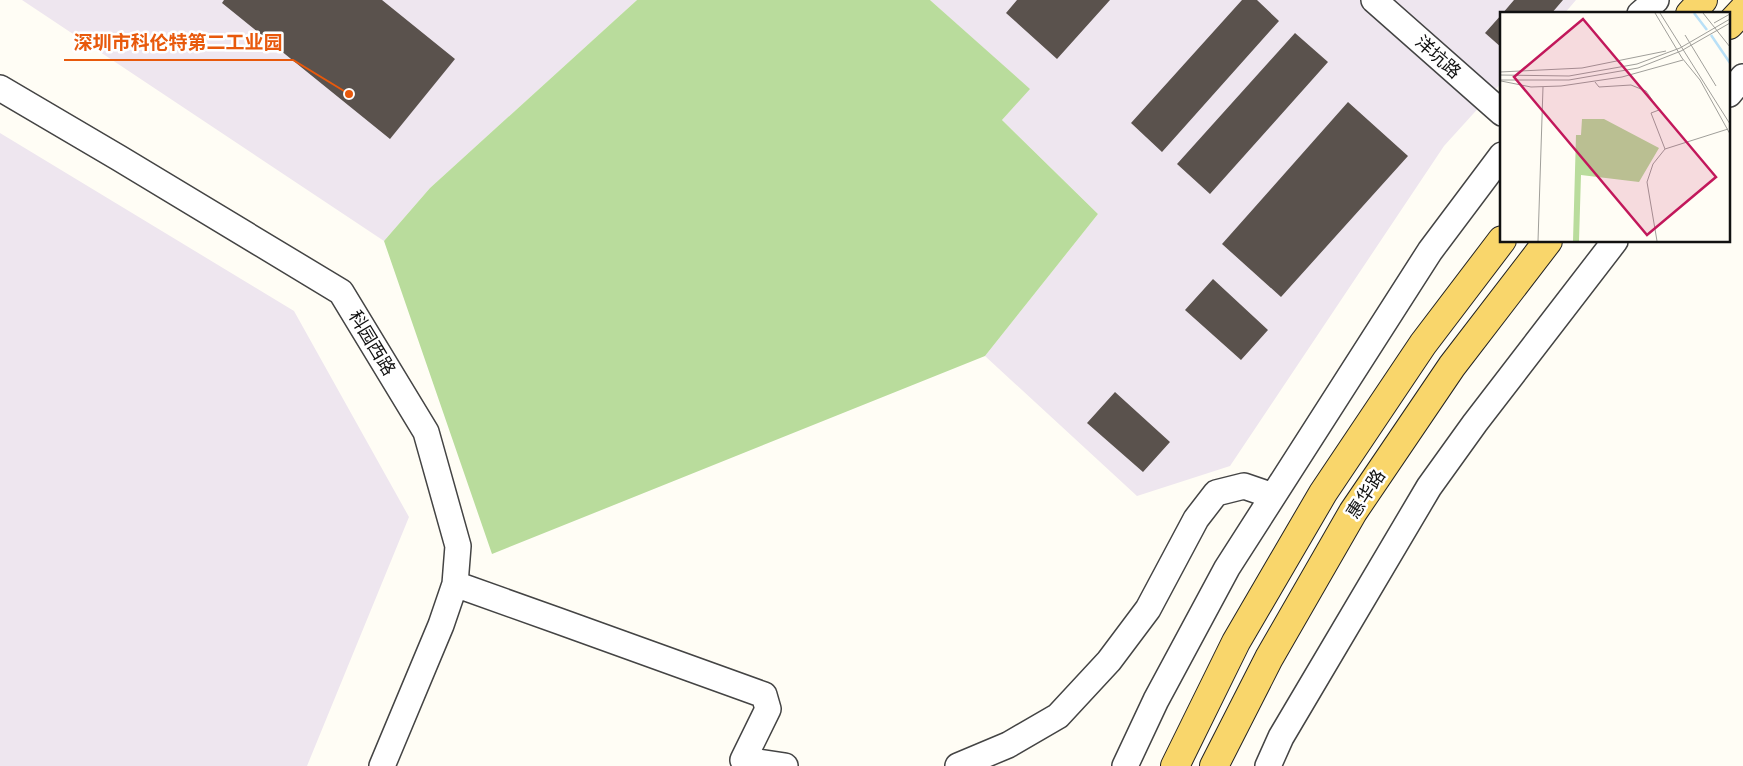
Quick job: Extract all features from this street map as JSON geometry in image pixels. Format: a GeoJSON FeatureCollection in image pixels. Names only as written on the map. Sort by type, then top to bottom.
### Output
{"type":"FeatureCollection","features":[{"type":"Feature","properties":{"kind":"main road"},"geometry":{"type":"LineString","coordinates":[[1692,12],[1703,0]]}},
{"type":"Feature","properties":{"kind":"main road"},"geometry":{"type":"LineString","coordinates":[[1730,24],[1743,10]]}},
{"type":"Feature","properties":{"kind":"main road","name":"惠华路"},"geometry":{"type":"LineString","coordinates":[[1175,766],[1236,642],[1323,492],[1424,344],[1500,242]]}},
{"type":"Feature","properties":{"kind":"main road","name":"惠华路"},"geometry":{"type":"LineString","coordinates":[[1214,766],[1269,658],[1353,512],[1452,366],[1547,242]]}},
{"type":"Feature","properties":{"kind":"street","name":"洋坑路"},"geometry":{"type":"LineString","coordinates":[[1374,0],[1500,111]]}},
{"type":"Feature","properties":{"kind":"street"},"geometry":{"type":"LineString","coordinates":[[1642,12],[1656,0]]}},
{"type":"Feature","properties":{"kind":"street"},"geometry":{"type":"LineString","coordinates":[[1730,93],[1743,77]]}},
{"type":"Feature","properties":{"kind":"street","name":"科园西路"},"geometry":{"type":"LineString","coordinates":[[0,88],[341,292],[426,432],[458,546],[455,584],[441,625],[382,766]]}},
{"type":"Feature","properties":{"kind":"street"},"geometry":{"type":"LineString","coordinates":[[1125,766],[1156,700],[1227,568],[1430,251],[1500,158]]}},
{"type":"Feature","properties":{"kind":"street"},"geometry":{"type":"LineString","coordinates":[[1268,766],[1281,737],[1429,488],[1475,422],[1614,242]]}},
{"type":"Feature","properties":{"kind":"street"},"geometry":{"type":"LineString","coordinates":[[958,766],[1008,745],[1058,716],[1109,660],[1148,609],[1196,519],[1216,492],[1244,486],[1273,496]]}},
{"type":"Feature","properties":{"kind":"street"},"geometry":{"type":"LineString","coordinates":[[455,584],[764,695],[768,709],[743,760],[784,766]]}},
{"type":"Feature","properties":{"kind":"shaded area"},"geometry":{"type":"Polygon","coordinates":[[[22,0],[637,0],[430,188],[384,241],[22,0]]]}},
{"type":"Feature","properties":{"kind":"shaded area"},"geometry":{"type":"Polygon","coordinates":[[[930,0],[1576,0],[1566,12],[1500,12],[1500,84],[1444,146],[1230,466],[1137,496],[985,356],[1098,214],[1002,120],[1029,89],[930,0]]]}},
{"type":"Feature","properties":{"kind":"shaded area"},"geometry":{"type":"Polygon","coordinates":[[[0,133],[294,311],[409,517],[307,766],[0,766],[0,133]]]}},
{"type":"Feature","properties":{"kind":"green space"},"geometry":{"type":"Polygon","coordinates":[[[637,0],[930,0],[1030,89],[1002,120],[1098,214],[985,356],[492,554],[384,241],[430,188],[637,0]]]}},
{"type":"Feature","properties":{"kind":"building"},"geometry":{"type":"Polygon","coordinates":[[[224,0],[382,0],[455,59],[390,139],[222,3],[224,0]]]}},
{"type":"Feature","properties":{"kind":"building"},"geometry":{"type":"Polygon","coordinates":[[[1017,0],[1110,0],[1057,59],[1006,13],[1017,0]]]}},
{"type":"Feature","properties":{"kind":"building"},"geometry":{"type":"Polygon","coordinates":[[[1242,0],[1257,0],[1279,21],[1162,152],[1131,123],[1242,0]]]}},
{"type":"Feature","properties":{"kind":"building"},"geometry":{"type":"Polygon","coordinates":[[[1514,0],[1563,0],[1553,12],[1504,12],[1514,0]]]}},
{"type":"Feature","properties":{"kind":"building"},"geometry":{"type":"Polygon","coordinates":[[[1500,16],[1500,46],[1485,33],[1500,16]]]}},
{"type":"Feature","properties":{"kind":"building"},"geometry":{"type":"Polygon","coordinates":[[[1295,33],[1328,62],[1210,194],[1177,164],[1295,33]]]}},
{"type":"Feature","properties":{"kind":"building"},"geometry":{"type":"Polygon","coordinates":[[[1348,102],[1408,156],[1281,297],[1222,244],[1348,102]]]}},
{"type":"Feature","properties":{"kind":"building"},"geometry":{"type":"Polygon","coordinates":[[[1213,279],[1268,330],[1241,360],[1185,310],[1213,279]]]}},
{"type":"Feature","properties":{"kind":"building"},"geometry":{"type":"Polygon","coordinates":[[[1115,392],[1170,442],[1143,472],[1087,423],[1115,392]]]}},
{"type":"Feature","properties":{"kind":"place","name":"深圳市科伦特第二工业园"},"geometry":{"type":"Point","coordinates":[349,94]}}]}
